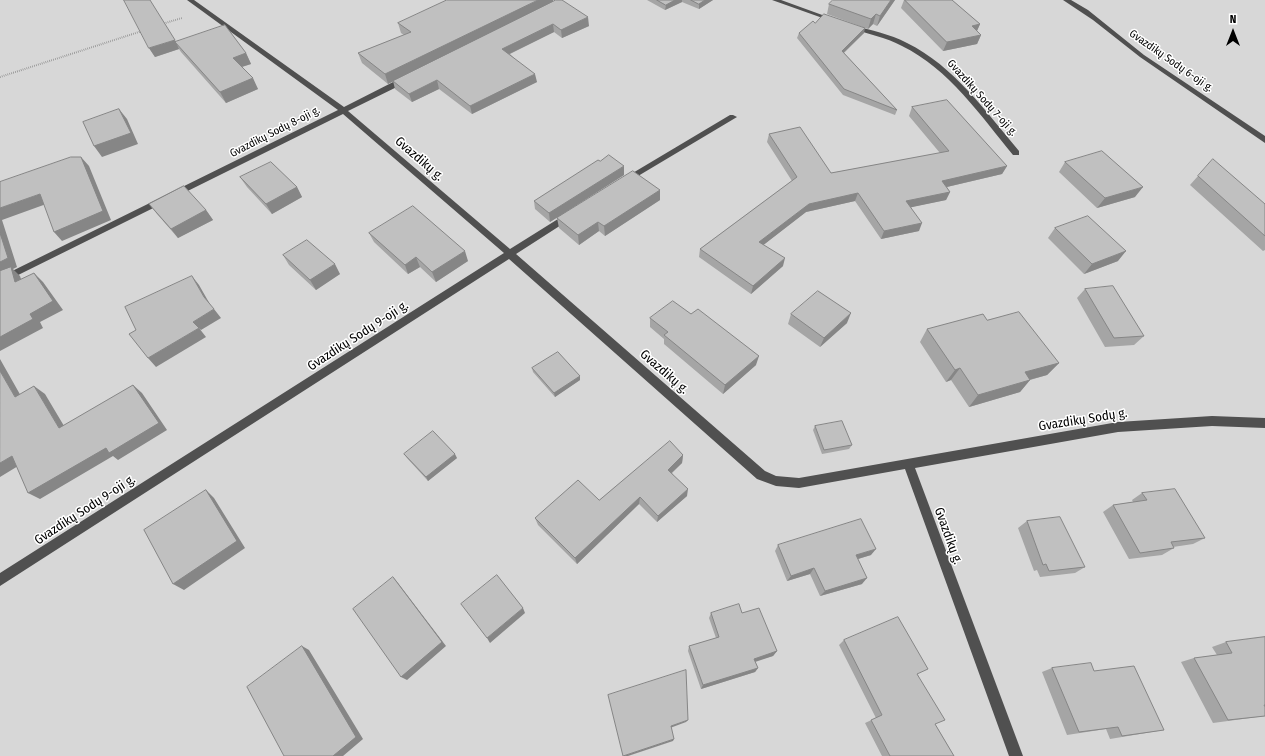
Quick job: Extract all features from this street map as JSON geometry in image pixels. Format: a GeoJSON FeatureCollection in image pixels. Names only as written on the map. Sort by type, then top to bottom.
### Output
{"type":"FeatureCollection","features":[{"type":"Feature","properties":{"kind":"street","name":"Gvazdikų g."},"geometry":{"type":"LineString","coordinates":[[190,0],[343,110],[510,254],[761,475],[776,481],[799,483],[908,464],[1016,756]]}},
{"type":"Feature","properties":{"kind":"street","name":"Gvazdikų Sodų 7-oji g."},"geometry":{"type":"LineString","coordinates":[[774,0],[909,46],[932,60],[948,75],[1016,153]]}},
{"type":"Feature","properties":{"kind":"street","name":"Gvazdikų Sodų 6-oji g."},"geometry":{"type":"LineString","coordinates":[[1066,0],[1085,12],[1141,55],[1244,124],[1265,140]]}},
{"type":"Feature","properties":{"kind":"street","name":"Gvazdikų Sodų 8-oji g."},"geometry":{"type":"LineString","coordinates":[[0,281],[413,76]]}},
{"type":"Feature","properties":{"kind":"street"},"geometry":{"type":"LineString","coordinates":[[614,187],[733,117]]}},
{"type":"Feature","properties":{"kind":"street","name":"Gvazdikų Sodų 9-oji g."},"geometry":{"type":"LineString","coordinates":[[0,580],[575,212]]}},
{"type":"Feature","properties":{"kind":"street","name":"Gvazdikų Sodų g."},"geometry":{"type":"LineString","coordinates":[[908,464],[1118,427],[1212,421],[1265,424]]}},
{"type":"Feature","properties":{"kind":"path"},"geometry":{"type":"LineString","coordinates":[[160,25],[205,10]]}},
{"type":"Feature","properties":{"kind":"path"},"geometry":{"type":"LineString","coordinates":[[0,77],[144,30]]}},
{"type":"Feature","properties":{"kind":"shaded area"},"geometry":{"type":"Polygon","coordinates":[[[0,0],[1265,0],[1265,756],[0,756],[0,0]]]}},
{"type":"Feature","properties":{"kind":"building"},"geometry":{"type":"Polygon","coordinates":[[[124,0],[150,0],[175,40],[149,48],[124,0]]]}},
{"type":"Feature","properties":{"kind":"building"},"geometry":{"type":"Polygon","coordinates":[[[447,0],[538,0],[385,74],[358,53],[411,32],[398,23],[447,0]]]}},
{"type":"Feature","properties":{"kind":"building"},"geometry":{"type":"Polygon","coordinates":[[[556,0],[562,0],[588,17],[561,30],[553,24],[502,49],[535,74],[470,106],[437,80],[409,94],[393,81],[556,0]]]}},
{"type":"Feature","properties":{"kind":"building"},"geometry":{"type":"Polygon","coordinates":[[[657,0],[675,0],[666,5],[657,0]]]}},
{"type":"Feature","properties":{"kind":"building"},"geometry":{"type":"Polygon","coordinates":[[[691,0],[705,0],[699,4],[691,0]]]}},
{"type":"Feature","properties":{"kind":"building"},"geometry":{"type":"Polygon","coordinates":[[[833,0],[891,0],[880,16],[876,14],[871,19],[829,4],[833,0]]]}},
{"type":"Feature","properties":{"kind":"building"},"geometry":{"type":"Polygon","coordinates":[[[905,0],[952,0],[980,24],[972,26],[981,35],[947,42],[905,0]]]}},
{"type":"Feature","properties":{"kind":"building"},"geometry":{"type":"Polygon","coordinates":[[[824,14],[865,28],[842,51],[897,110],[844,89],[799,33],[813,21],[815,23],[824,14]]]}},
{"type":"Feature","properties":{"kind":"building"},"geometry":{"type":"Polygon","coordinates":[[[225,25],[246,53],[233,58],[253,78],[220,92],[175,42],[225,25]]]}},
{"type":"Feature","properties":{"kind":"building"},"geometry":{"type":"Polygon","coordinates":[[[947,100],[1007,166],[942,181],[950,192],[906,201],[922,223],[884,231],[858,193],[809,204],[759,242],[785,258],[753,286],[700,249],[797,177],[769,134],[800,127],[831,173],[949,151],[912,107],[947,100]]]}},
{"type":"Feature","properties":{"kind":"building"},"geometry":{"type":"Polygon","coordinates":[[[119,109],[131,133],[94,146],[83,122],[119,109]]]}},
{"type":"Feature","properties":{"kind":"building"},"geometry":{"type":"Polygon","coordinates":[[[1102,151],[1143,187],[1105,198],[1065,162],[1102,151]]]}},
{"type":"Feature","properties":{"kind":"building"},"geometry":{"type":"Polygon","coordinates":[[[609,155],[624,166],[549,213],[534,201],[598,160],[600,161],[609,155]]]}},
{"type":"Feature","properties":{"kind":"building"},"geometry":{"type":"Polygon","coordinates":[[[71,157],[81,157],[103,211],[54,232],[40,194],[0,208],[0,182],[71,157]]]}},
{"type":"Feature","properties":{"kind":"building"},"geometry":{"type":"Polygon","coordinates":[[[1213,159],[1265,204],[1265,236],[1198,176],[1213,159]]]}},
{"type":"Feature","properties":{"kind":"building"},"geometry":{"type":"Polygon","coordinates":[[[271,162],[297,187],[266,204],[240,177],[271,162]]]}},
{"type":"Feature","properties":{"kind":"building"},"geometry":{"type":"Polygon","coordinates":[[[633,171],[660,190],[604,226],[598,222],[578,235],[557,218],[633,171]]]}},
{"type":"Feature","properties":{"kind":"building"},"geometry":{"type":"Polygon","coordinates":[[[184,186],[206,210],[171,229],[149,204],[184,186]]]}},
{"type":"Feature","properties":{"kind":"building"},"geometry":{"type":"Polygon","coordinates":[[[413,206],[465,251],[432,272],[416,257],[405,265],[369,233],[413,206]]]}},
{"type":"Feature","properties":{"kind":"building"},"geometry":{"type":"Polygon","coordinates":[[[1088,216],[1126,251],[1092,264],[1055,228],[1088,216]]]}},
{"type":"Feature","properties":{"kind":"building"},"geometry":{"type":"Polygon","coordinates":[[[0,233],[8,258],[0,262],[0,233]]]}},
{"type":"Feature","properties":{"kind":"building"},"geometry":{"type":"Polygon","coordinates":[[[307,240],[335,264],[310,280],[283,255],[307,240]]]}},
{"type":"Feature","properties":{"kind":"building"},"geometry":{"type":"Polygon","coordinates":[[[11,267],[15,282],[34,273],[53,301],[30,314],[33,319],[0,337],[0,271],[11,267]]]}},
{"type":"Feature","properties":{"kind":"building"},"geometry":{"type":"Polygon","coordinates":[[[192,276],[204,297],[214,309],[193,322],[199,328],[148,358],[129,334],[136,330],[125,307],[192,276]]]}},
{"type":"Feature","properties":{"kind":"building"},"geometry":{"type":"Polygon","coordinates":[[[1113,286],[1144,336],[1114,338],[1085,289],[1113,286]]]}},
{"type":"Feature","properties":{"kind":"building"},"geometry":{"type":"Polygon","coordinates":[[[818,291],[851,313],[824,338],[791,314],[818,291]]]}},
{"type":"Feature","properties":{"kind":"building"},"geometry":{"type":"Polygon","coordinates":[[[673,301],[691,314],[698,309],[759,356],[725,385],[664,335],[668,332],[650,318],[673,301]]]}},
{"type":"Feature","properties":{"kind":"building"},"geometry":{"type":"Polygon","coordinates":[[[1019,312],[1059,363],[1025,372],[1030,380],[978,395],[960,368],[955,370],[927,329],[983,314],[987,320],[1019,312]]]}},
{"type":"Feature","properties":{"kind":"building"},"geometry":{"type":"Polygon","coordinates":[[[558,352],[580,376],[554,393],[532,368],[558,352]]]}},
{"type":"Feature","properties":{"kind":"building"},"geometry":{"type":"Polygon","coordinates":[[[0,371],[15,397],[34,386],[59,428],[133,385],[159,423],[109,453],[106,448],[28,493],[12,456],[0,463],[0,371]]]}},
{"type":"Feature","properties":{"kind":"building"},"geometry":{"type":"Polygon","coordinates":[[[842,421],[852,445],[824,450],[815,426],[842,421]]]}},
{"type":"Feature","properties":{"kind":"building"},"geometry":{"type":"Polygon","coordinates":[[[433,431],[455,454],[426,477],[404,454],[433,431]]]}},
{"type":"Feature","properties":{"kind":"building"},"geometry":{"type":"Polygon","coordinates":[[[670,441],[683,455],[668,470],[688,489],[658,516],[640,497],[575,558],[535,518],[578,480],[599,500],[670,441]]]}},
{"type":"Feature","properties":{"kind":"building"},"geometry":{"type":"Polygon","coordinates":[[[1175,489],[1205,538],[1171,542],[1174,548],[1140,553],[1113,505],[1147,500],[1142,493],[1175,489]]]}},
{"type":"Feature","properties":{"kind":"building"},"geometry":{"type":"Polygon","coordinates":[[[206,490],[237,541],[173,584],[144,530],[206,490]]]}},
{"type":"Feature","properties":{"kind":"building"},"geometry":{"type":"Polygon","coordinates":[[[1060,517],[1085,567],[1049,571],[1046,564],[1043,565],[1027,521],[1060,517]]]}},
{"type":"Feature","properties":{"kind":"building"},"geometry":{"type":"Polygon","coordinates":[[[861,519],[876,549],[856,555],[867,578],[825,591],[814,568],[791,576],[778,545],[861,519]]]}},
{"type":"Feature","properties":{"kind":"building"},"geometry":{"type":"Polygon","coordinates":[[[497,575],[523,608],[487,638],[461,604],[497,575]]]}},
{"type":"Feature","properties":{"kind":"building"},"geometry":{"type":"Polygon","coordinates":[[[393,577],[442,642],[401,677],[353,609],[393,577]]]}},
{"type":"Feature","properties":{"kind":"building"},"geometry":{"type":"Polygon","coordinates":[[[739,604],[742,613],[759,608],[777,651],[754,659],[758,668],[703,685],[689,646],[719,637],[711,613],[739,604]]]}},
{"type":"Feature","properties":{"kind":"building"},"geometry":{"type":"Polygon","coordinates":[[[898,617],[928,669],[917,674],[945,720],[935,724],[954,756],[890,756],[871,720],[882,715],[844,640],[898,617]]]}},
{"type":"Feature","properties":{"kind":"building"},"geometry":{"type":"Polygon","coordinates":[[[1265,637],[1265,716],[1228,720],[1194,658],[1232,653],[1226,642],[1265,637]]]}},
{"type":"Feature","properties":{"kind":"building"},"geometry":{"type":"Polygon","coordinates":[[[302,646],[356,737],[333,756],[284,756],[247,687],[302,646]]]}},
{"type":"Feature","properties":{"kind":"building"},"geometry":{"type":"Polygon","coordinates":[[[1091,663],[1094,671],[1134,666],[1164,730],[1122,736],[1118,727],[1079,732],[1052,668],[1091,663]]]}},
{"type":"Feature","properties":{"kind":"building"},"geometry":{"type":"Polygon","coordinates":[[[686,670],[688,720],[671,726],[674,739],[623,756],[608,695],[686,670]]]}}]}
